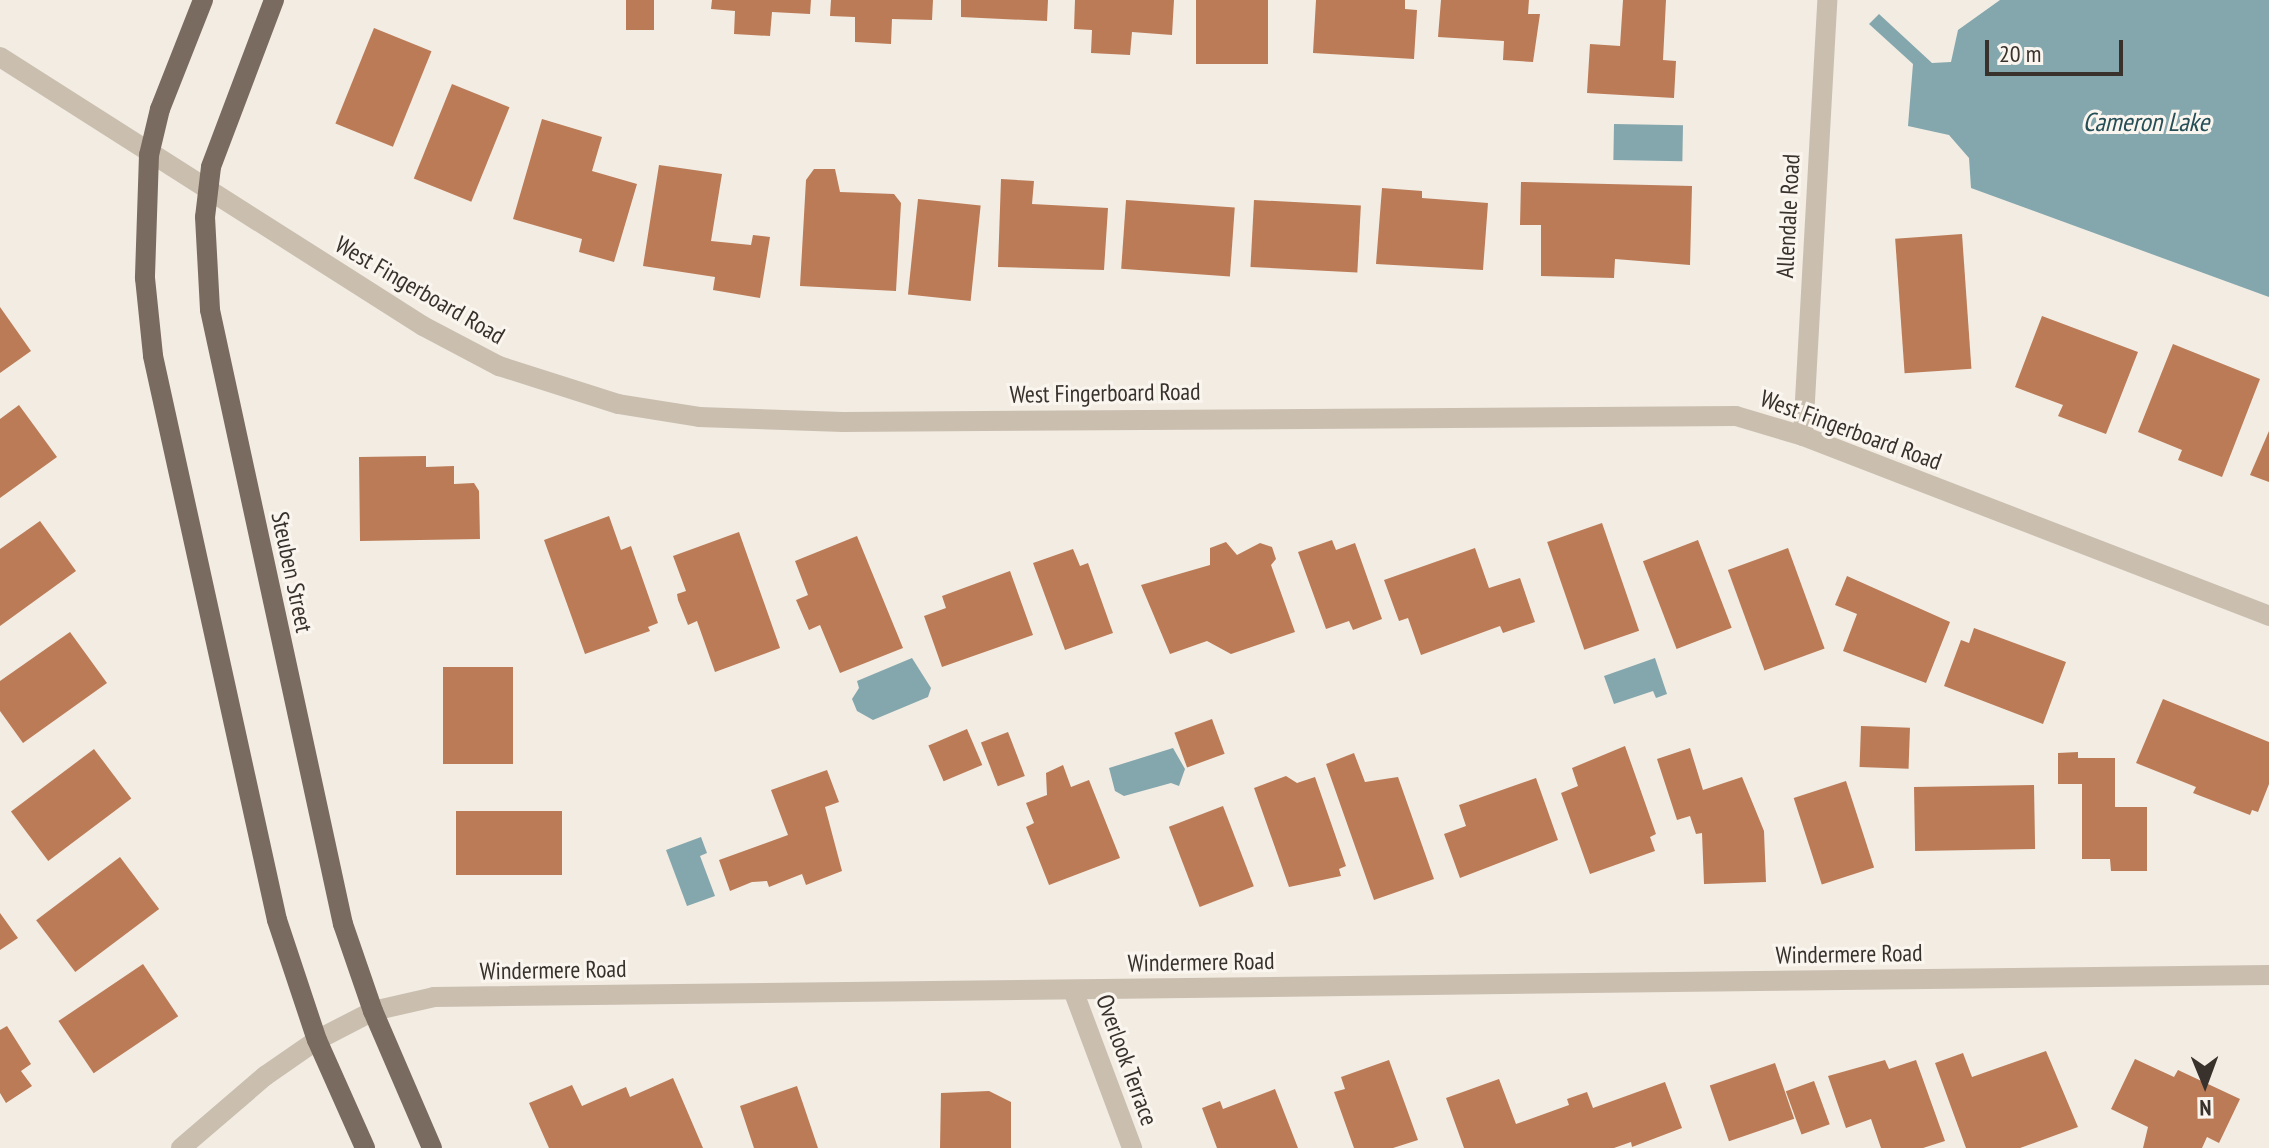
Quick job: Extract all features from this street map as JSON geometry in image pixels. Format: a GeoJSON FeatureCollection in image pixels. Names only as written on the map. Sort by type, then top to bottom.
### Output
{"type":"FeatureCollection","features":[{"type":"Feature","properties":{"kind":"main road"},"geometry":{"type":"LineString","coordinates":[[203,0],[160,109],[149,155],[145,278],[153,356],[277,920],[317,1040],[365,1148]]}},
{"type":"Feature","properties":{"kind":"main road","name":"Steuben Street"},"geometry":{"type":"LineString","coordinates":[[274,0],[217,145],[206,191],[205,249],[215,338],[333,883],[373,1011],[432,1148]]}},
{"type":"Feature","properties":{"kind":"street","name":"Allendale Road"},"geometry":{"type":"LineString","coordinates":[[1803,436],[1827,0]]}},
{"type":"Feature","properties":{"kind":"street","name":"West Fingerboard Road"},"geometry":{"type":"LineString","coordinates":[[0,57],[206,191],[462,348],[551,384],[660,412],[843,422],[1715,414],[1803,436],[2269,616]]}},
{"type":"Feature","properties":{"kind":"street","name":"Windermere Road"},"geometry":{"type":"LineString","coordinates":[[181,1148],[277,1066],[317,1040],[373,1011],[434,997],[2269,975]]}},
{"type":"Feature","properties":{"kind":"street","name":"Overlook Terrace"},"geometry":{"type":"LineString","coordinates":[[1073,990],[1132,1148]]}},
{"type":"Feature","properties":{"kind":"water","name":"Cameron Lake"},"geometry":{"type":"Polygon","coordinates":[[[2000,0],[2269,0],[2269,297],[1971,188],[1969,158],[1949,135],[1908,126],[1913,64],[1869,24],[1879,14],[1932,63],[1951,62],[1958,30],[2000,0]]]}},
{"type":"Feature","properties":{"kind":"water"},"geometry":{"type":"Polygon","coordinates":[[[1614,124],[1683,125],[1682,161],[1613,160],[1614,124]]]}},
{"type":"Feature","properties":{"kind":"water"},"geometry":{"type":"Polygon","coordinates":[[[912,658],[931,688],[928,697],[873,720],[857,711],[852,699],[859,688],[857,681],[912,658]]]}},
{"type":"Feature","properties":{"kind":"water"},"geometry":{"type":"Polygon","coordinates":[[[1655,658],[1667,694],[1656,698],[1653,691],[1614,704],[1604,676],[1655,658]]]}},
{"type":"Feature","properties":{"kind":"water"},"geometry":{"type":"Polygon","coordinates":[[[1173,748],[1185,769],[1179,786],[1171,783],[1124,796],[1115,791],[1109,768],[1173,748]]]}},
{"type":"Feature","properties":{"kind":"water"},"geometry":{"type":"Polygon","coordinates":[[[701,837],[707,853],[700,856],[715,896],[687,906],[666,850],[701,837]]]}},
{"type":"Feature","properties":{"kind":"building"},"geometry":{"type":"Polygon","coordinates":[[[626,0],[654,0],[654,30],[626,30],[626,0]]]}},
{"type":"Feature","properties":{"kind":"building"},"geometry":{"type":"Polygon","coordinates":[[[712,0],[811,0],[810,14],[772,12],[770,36],[734,34],[735,11],[711,9],[712,0]]]}},
{"type":"Feature","properties":{"kind":"building"},"geometry":{"type":"Polygon","coordinates":[[[831,0],[933,0],[932,20],[892,19],[891,44],[855,42],[855,17],[830,16],[831,0]]]}},
{"type":"Feature","properties":{"kind":"building"},"geometry":{"type":"Polygon","coordinates":[[[961,0],[1048,0],[1047,21],[961,17],[961,0]]]}},
{"type":"Feature","properties":{"kind":"building"},"geometry":{"type":"Polygon","coordinates":[[[1075,0],[1174,0],[1172,35],[1132,32],[1130,55],[1091,53],[1092,30],[1074,29],[1075,0]]]}},
{"type":"Feature","properties":{"kind":"building"},"geometry":{"type":"Polygon","coordinates":[[[1196,0],[1268,0],[1268,64],[1196,64],[1196,0]]]}},
{"type":"Feature","properties":{"kind":"building"},"geometry":{"type":"Polygon","coordinates":[[[1316,0],[1405,0],[1405,9],[1417,10],[1414,59],[1313,53],[1316,0]]]}},
{"type":"Feature","properties":{"kind":"building"},"geometry":{"type":"Polygon","coordinates":[[[1441,0],[1529,0],[1528,14],[1540,14],[1533,62],[1503,60],[1504,41],[1438,37],[1441,0]]]}},
{"type":"Feature","properties":{"kind":"building"},"geometry":{"type":"Polygon","coordinates":[[[1623,0],[1666,0],[1663,60],[1676,61],[1674,98],[1587,93],[1590,44],[1620,46],[1623,0]]]}},
{"type":"Feature","properties":{"kind":"building"},"geometry":{"type":"Polygon","coordinates":[[[374,28],[431,51],[393,147],[335,123],[374,28]]]}},
{"type":"Feature","properties":{"kind":"building"},"geometry":{"type":"Polygon","coordinates":[[[452,84],[509,107],[471,202],[414,179],[452,84]]]}},
{"type":"Feature","properties":{"kind":"building"},"geometry":{"type":"Polygon","coordinates":[[[542,119],[602,137],[592,171],[637,184],[614,262],[579,252],[582,239],[513,219],[542,119]]]}},
{"type":"Feature","properties":{"kind":"building"},"geometry":{"type":"Polygon","coordinates":[[[659,165],[722,174],[711,241],[751,245],[753,235],[770,237],[760,298],[713,290],[715,277],[643,266],[659,165]]]}},
{"type":"Feature","properties":{"kind":"building"},"geometry":{"type":"Polygon","coordinates":[[[814,169],[835,169],[840,192],[894,194],[901,203],[896,291],[800,286],[806,180],[814,169]]]}},
{"type":"Feature","properties":{"kind":"building"},"geometry":{"type":"Polygon","coordinates":[[[1001,179],[1034,181],[1032,204],[1108,208],[1104,270],[998,267],[1001,179]]]}},
{"type":"Feature","properties":{"kind":"building"},"geometry":{"type":"Polygon","coordinates":[[[1521,182],[1692,186],[1690,265],[1615,259],[1614,278],[1541,276],[1541,225],[1520,225],[1521,182]]]}},
{"type":"Feature","properties":{"kind":"building"},"geometry":{"type":"Polygon","coordinates":[[[1382,188],[1422,191],[1422,198],[1488,203],[1483,270],[1376,264],[1382,188]]]}},
{"type":"Feature","properties":{"kind":"building"},"geometry":{"type":"Polygon","coordinates":[[[918,199],[981,206],[971,301],[908,294],[918,199]]]}},
{"type":"Feature","properties":{"kind":"building"},"geometry":{"type":"Polygon","coordinates":[[[1126,200],[1235,208],[1230,276],[1121,269],[1126,200]]]}},
{"type":"Feature","properties":{"kind":"building"},"geometry":{"type":"Polygon","coordinates":[[[1254,200],[1361,206],[1357,273],[1250,267],[1254,200]]]}},
{"type":"Feature","properties":{"kind":"building"},"geometry":{"type":"Polygon","coordinates":[[[1962,234],[1971,369],[1905,373],[1895,239],[1962,234]]]}},
{"type":"Feature","properties":{"kind":"building"},"geometry":{"type":"Polygon","coordinates":[[[0,307],[31,351],[0,373],[0,307]]]}},
{"type":"Feature","properties":{"kind":"building"},"geometry":{"type":"Polygon","coordinates":[[[2042,316],[2138,352],[2106,434],[2058,416],[2063,405],[2015,387],[2042,316]]]}},
{"type":"Feature","properties":{"kind":"building"},"geometry":{"type":"Polygon","coordinates":[[[2173,344],[2260,379],[2222,477],[2178,460],[2182,450],[2138,432],[2173,344]]]}},
{"type":"Feature","properties":{"kind":"building"},"geometry":{"type":"Polygon","coordinates":[[[19,405],[57,457],[0,498],[0,419],[19,405]]]}},
{"type":"Feature","properties":{"kind":"building"},"geometry":{"type":"Polygon","coordinates":[[[2269,431],[2269,482],[2250,475],[2269,431]]]}},
{"type":"Feature","properties":{"kind":"building"},"geometry":{"type":"Polygon","coordinates":[[[426,456],[426,467],[454,466],[454,484],[474,483],[479,491],[480,539],[360,541],[359,457],[426,456]]]}},
{"type":"Feature","properties":{"kind":"building"},"geometry":{"type":"Polygon","coordinates":[[[609,516],[621,550],[631,546],[658,623],[648,627],[650,631],[585,654],[544,540],[609,516]]]}},
{"type":"Feature","properties":{"kind":"building"},"geometry":{"type":"Polygon","coordinates":[[[40,521],[76,571],[0,626],[0,549],[40,521]]]}},
{"type":"Feature","properties":{"kind":"building"},"geometry":{"type":"Polygon","coordinates":[[[1602,523],[1639,631],[1584,650],[1547,542],[1602,523]]]}},
{"type":"Feature","properties":{"kind":"building"},"geometry":{"type":"Polygon","coordinates":[[[739,532],[780,648],[715,672],[697,621],[688,625],[678,600],[677,594],[686,591],[673,556],[739,532]]]}},
{"type":"Feature","properties":{"kind":"building"},"geometry":{"type":"Polygon","coordinates":[[[857,536],[903,648],[840,673],[820,625],[809,630],[796,600],[808,595],[795,561],[857,536]]]}},
{"type":"Feature","properties":{"kind":"building"},"geometry":{"type":"Polygon","coordinates":[[[1332,540],[1336,550],[1355,543],[1382,619],[1353,630],[1349,621],[1326,629],[1298,552],[1332,540]]]}},
{"type":"Feature","properties":{"kind":"building"},"geometry":{"type":"Polygon","coordinates":[[[1698,540],[1732,628],[1677,649],[1643,561],[1698,540]]]}},
{"type":"Feature","properties":{"kind":"building"},"geometry":{"type":"Polygon","coordinates":[[[1226,542],[1237,555],[1260,543],[1272,547],[1276,559],[1271,565],[1295,632],[1231,654],[1207,641],[1170,654],[1141,585],[1210,565],[1210,548],[1226,542]]]}},
{"type":"Feature","properties":{"kind":"building"},"geometry":{"type":"Polygon","coordinates":[[[1475,548],[1489,588],[1520,578],[1535,622],[1503,633],[1500,626],[1421,655],[1408,618],[1399,621],[1384,580],[1475,548]]]}},
{"type":"Feature","properties":{"kind":"building"},"geometry":{"type":"Polygon","coordinates":[[[1788,548],[1825,649],[1764,670],[1728,570],[1788,548]]]}},
{"type":"Feature","properties":{"kind":"building"},"geometry":{"type":"Polygon","coordinates":[[[1073,549],[1080,566],[1088,563],[1113,633],[1065,650],[1033,563],[1073,549]]]}},
{"type":"Feature","properties":{"kind":"building"},"geometry":{"type":"Polygon","coordinates":[[[1010,571],[1033,635],[942,667],[924,616],[946,608],[942,596],[1010,571]]]}},
{"type":"Feature","properties":{"kind":"building"},"geometry":{"type":"Polygon","coordinates":[[[1847,576],[1950,622],[1926,683],[1843,651],[1857,614],[1835,605],[1847,576]]]}},
{"type":"Feature","properties":{"kind":"building"},"geometry":{"type":"Polygon","coordinates":[[[1974,628],[2066,662],[2043,724],[1944,686],[1961,640],[1969,643],[1974,628]]]}},
{"type":"Feature","properties":{"kind":"building"},"geometry":{"type":"Polygon","coordinates":[[[70,632],[107,683],[23,743],[0,711],[0,681],[70,632]]]}},
{"type":"Feature","properties":{"kind":"building"},"geometry":{"type":"Polygon","coordinates":[[[443,667],[513,667],[513,764],[443,764],[443,667]]]}},
{"type":"Feature","properties":{"kind":"building"},"geometry":{"type":"Polygon","coordinates":[[[2163,699],[2269,742],[2269,784],[2258,812],[2252,810],[2250,815],[2193,793],[2196,787],[2136,763],[2163,699]]]}},
{"type":"Feature","properties":{"kind":"building"},"geometry":{"type":"Polygon","coordinates":[[[1212,719],[1225,754],[1187,767],[1174,733],[1212,719]]]}},
{"type":"Feature","properties":{"kind":"building"},"geometry":{"type":"Polygon","coordinates":[[[1861,726],[1910,728],[1909,769],[1860,767],[1861,726]]]}},
{"type":"Feature","properties":{"kind":"building"},"geometry":{"type":"Polygon","coordinates":[[[967,729],[982,765],[944,781],[928,745],[967,729]]]}},
{"type":"Feature","properties":{"kind":"building"},"geometry":{"type":"Polygon","coordinates":[[[1008,732],[1025,776],[998,786],[981,742],[1008,732]]]}},
{"type":"Feature","properties":{"kind":"building"},"geometry":{"type":"Polygon","coordinates":[[[1625,746],[1656,834],[1650,837],[1655,851],[1590,874],[1561,793],[1578,786],[1572,768],[1625,746]]]}},
{"type":"Feature","properties":{"kind":"building"},"geometry":{"type":"Polygon","coordinates":[[[1690,748],[1703,790],[1742,777],[1764,831],[1766,882],[1704,884],[1702,833],[1696,834],[1690,816],[1677,820],[1657,759],[1690,748]]]}},
{"type":"Feature","properties":{"kind":"building"},"geometry":{"type":"Polygon","coordinates":[[[94,749],[131,799],[48,861],[11,812],[94,749]]]}},
{"type":"Feature","properties":{"kind":"building"},"geometry":{"type":"Polygon","coordinates":[[[2078,752],[2078,758],[2115,758],[2115,807],[2147,807],[2147,871],[2111,871],[2110,859],[2082,859],[2082,784],[2058,784],[2058,753],[2078,752]]]}},
{"type":"Feature","properties":{"kind":"building"},"geometry":{"type":"Polygon","coordinates":[[[1354,753],[1365,782],[1398,777],[1434,879],[1374,900],[1326,764],[1354,753]]]}},
{"type":"Feature","properties":{"kind":"building"},"geometry":{"type":"Polygon","coordinates":[[[1063,765],[1071,787],[1089,780],[1120,858],[1049,885],[1026,827],[1034,823],[1026,803],[1047,795],[1046,773],[1063,765]]]}},
{"type":"Feature","properties":{"kind":"building"},"geometry":{"type":"Polygon","coordinates":[[[827,770],[839,802],[825,807],[842,871],[806,885],[802,874],[769,887],[767,881],[752,882],[730,891],[719,860],[788,835],[771,790],[827,770]]]}},
{"type":"Feature","properties":{"kind":"building"},"geometry":{"type":"Polygon","coordinates":[[[1286,776],[1297,783],[1315,777],[1346,866],[1339,869],[1341,876],[1289,887],[1254,788],[1286,776]]]}},
{"type":"Feature","properties":{"kind":"building"},"geometry":{"type":"Polygon","coordinates":[[[1536,778],[1558,840],[1460,878],[1444,834],[1466,826],[1459,805],[1536,778]]]}},
{"type":"Feature","properties":{"kind":"building"},"geometry":{"type":"Polygon","coordinates":[[[1846,781],[1874,868],[1822,885],[1794,798],[1846,781]]]}},
{"type":"Feature","properties":{"kind":"building"},"geometry":{"type":"Polygon","coordinates":[[[2034,785],[2035,849],[1915,851],[1914,787],[2034,785]]]}},
{"type":"Feature","properties":{"kind":"building"},"geometry":{"type":"Polygon","coordinates":[[[1223,806],[1254,886],[1200,907],[1169,827],[1223,806]]]}},
{"type":"Feature","properties":{"kind":"building"},"geometry":{"type":"Polygon","coordinates":[[[456,811],[562,811],[562,875],[456,875],[456,811]]]}},
{"type":"Feature","properties":{"kind":"building"},"geometry":{"type":"Polygon","coordinates":[[[120,857],[159,909],[75,972],[36,920],[120,857]]]}},
{"type":"Feature","properties":{"kind":"building"},"geometry":{"type":"Polygon","coordinates":[[[0,913],[18,938],[0,950],[0,913]]]}},
{"type":"Feature","properties":{"kind":"building"},"geometry":{"type":"Polygon","coordinates":[[[143,964],[178,1016],[94,1073],[58,1021],[143,964]]]}},
{"type":"Feature","properties":{"kind":"building"},"geometry":{"type":"Polygon","coordinates":[[[7,1026],[31,1064],[21,1071],[32,1086],[6,1103],[0,1093],[0,1030],[7,1026]]]}},
{"type":"Feature","properties":{"kind":"building"},"geometry":{"type":"Polygon","coordinates":[[[2046,1051],[2078,1127],[2020,1148],[1966,1148],[1935,1063],[1963,1053],[1972,1077],[2046,1051]]]}},
{"type":"Feature","properties":{"kind":"building"},"geometry":{"type":"Polygon","coordinates":[[[2135,1059],[2174,1077],[2178,1070],[2240,1099],[2219,1143],[2207,1137],[2202,1148],[2143,1148],[2148,1127],[2111,1109],[2135,1059]]]}},
{"type":"Feature","properties":{"kind":"building"},"geometry":{"type":"Polygon","coordinates":[[[1389,1060],[1418,1140],[1393,1148],[1354,1148],[1334,1092],[1345,1089],[1341,1077],[1389,1060]]]}},
{"type":"Feature","properties":{"kind":"building"},"geometry":{"type":"Polygon","coordinates":[[[1885,1060],[1889,1069],[1916,1060],[1945,1141],[1923,1148],[1881,1148],[1871,1119],[1846,1128],[1828,1076],[1885,1060]]]}},
{"type":"Feature","properties":{"kind":"building"},"geometry":{"type":"Polygon","coordinates":[[[1775,1063],[1794,1119],[1729,1141],[1710,1085],[1775,1063]]]}},
{"type":"Feature","properties":{"kind":"building"},"geometry":{"type":"Polygon","coordinates":[[[673,1078],[703,1148],[549,1148],[529,1103],[572,1085],[582,1106],[626,1087],[630,1097],[673,1078]]]}},
{"type":"Feature","properties":{"kind":"building"},"geometry":{"type":"Polygon","coordinates":[[[1499,1079],[1516,1124],[1569,1105],[1567,1099],[1587,1092],[1593,1108],[1665,1082],[1682,1128],[1632,1147],[1631,1142],[1614,1148],[1464,1148],[1446,1098],[1499,1079]]]}},
{"type":"Feature","properties":{"kind":"building"},"geometry":{"type":"Polygon","coordinates":[[[1814,1081],[1830,1124],[1802,1134],[1786,1091],[1814,1081]]]}},
{"type":"Feature","properties":{"kind":"building"},"geometry":{"type":"Polygon","coordinates":[[[797,1086],[818,1148],[754,1148],[740,1106],[797,1086]]]}},
{"type":"Feature","properties":{"kind":"building"},"geometry":{"type":"Polygon","coordinates":[[[1275,1089],[1298,1148],[1217,1148],[1202,1108],[1220,1101],[1223,1109],[1275,1089]]]}},
{"type":"Feature","properties":{"kind":"building"},"geometry":{"type":"Polygon","coordinates":[[[989,1091],[1011,1102],[1011,1148],[940,1148],[941,1093],[989,1091]]]}}]}
